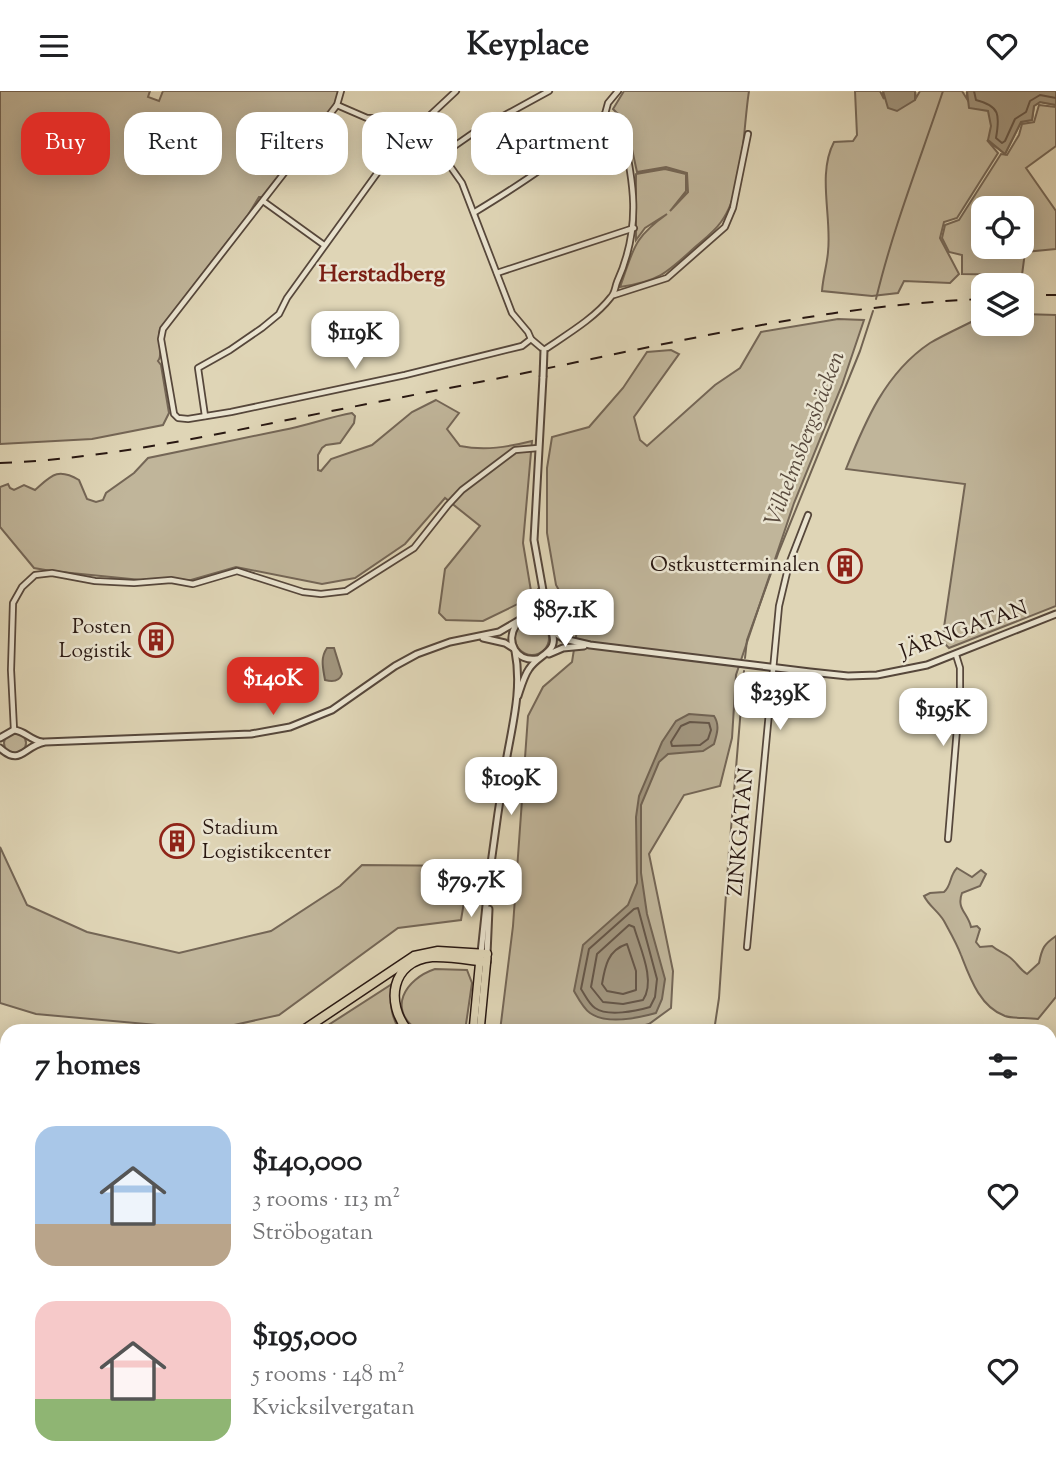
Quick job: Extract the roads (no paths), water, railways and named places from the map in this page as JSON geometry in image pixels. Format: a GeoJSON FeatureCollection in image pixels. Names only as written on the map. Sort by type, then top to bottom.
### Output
{"type":"FeatureCollection","features":[{"type":"Feature","properties":{"kind":"highway"},"geometry":{"type":"LineString","coordinates":[[312,1024],[414,956],[438,951],[484,957]]}},
{"type":"Feature","properties":{"kind":"highway"},"geometry":{"type":"LineString","coordinates":[[402,1024],[393,1001],[401,975],[410,966],[432,957],[484,957]]}},
{"type":"Feature","properties":{"kind":"main road"},"geometry":{"type":"LineString","coordinates":[[478,1024],[484,957]]}},
{"type":"Feature","properties":{"kind":"street"},"geometry":{"type":"LineString","coordinates":[[341,91],[337,105],[161,334],[172,410],[178,418],[205,416],[405,375],[522,346],[531,339]]}},
{"type":"Feature","properties":{"kind":"street"},"geometry":{"type":"LineString","coordinates":[[432,112],[456,91]]}},
{"type":"Feature","properties":{"kind":"street"},"geometry":{"type":"LineString","coordinates":[[457,144],[549,91]]}},
{"type":"Feature","properties":{"kind":"street"},"geometry":{"type":"LineString","coordinates":[[606,112],[608,103],[618,91]]}},
{"type":"Feature","properties":{"kind":"street"},"geometry":{"type":"LineString","coordinates":[[337,105],[362,117]]}},
{"type":"Feature","properties":{"kind":"street"},"geometry":{"type":"LineString","coordinates":[[544,350],[614,295],[667,278],[725,227],[733,208],[748,134]]}},
{"type":"Feature","properties":{"kind":"street"},"geometry":{"type":"LineString","coordinates":[[205,416],[198,367],[230,350],[279,314],[286,298],[376,175]]}},
{"type":"Feature","properties":{"kind":"street"},"geometry":{"type":"LineString","coordinates":[[457,175],[475,212],[512,313],[531,339],[544,350]]}},
{"type":"Feature","properties":{"kind":"street"},"geometry":{"type":"LineString","coordinates":[[475,212],[531,175]]}},
{"type":"Feature","properties":{"kind":"street"},"geometry":{"type":"LineString","coordinates":[[614,295],[631,246],[634,228],[632,175]]}},
{"type":"Feature","properties":{"kind":"street"},"geometry":{"type":"LineString","coordinates":[[263,201],[324,245]]}},
{"type":"Feature","properties":{"kind":"street"},"geometry":{"type":"LineString","coordinates":[[497,273],[634,228]]}},
{"type":"Feature","properties":{"kind":"street"},"geometry":{"type":"LineString","coordinates":[[518,696],[527,671],[543,657],[553,643],[534,540],[544,350]]}},
{"type":"Feature","properties":{"kind":"street"},"geometry":{"type":"LineString","coordinates":[[14,730],[11,670],[13,603],[22,587],[35,575],[52,573],[95,581],[134,583],[171,580],[193,584],[237,571],[303,593],[346,591],[414,548],[455,498],[515,450],[538,448]]}},
{"type":"Feature","properties":{"kind":"street","name":"ZINKGATAN"},"geometry":{"type":"LineString","coordinates":[[747,947],[779,606],[789,564],[808,515]]}},
{"type":"Feature","properties":{"kind":"street"},"geometry":{"type":"LineString","coordinates":[[45,742],[15,757],[9,756],[1,748],[2,737],[14,730],[21,731],[27,738],[45,742],[251,734],[290,727],[332,710],[417,654],[450,642],[506,629],[533,610],[542,588]]}},
{"type":"Feature","properties":{"kind":"street","name":"JÄRNGATAN"},"geometry":{"type":"LineString","coordinates":[[553,632],[564,639],[590,645],[837,675],[877,675],[916,668],[956,655],[1056,614]]}},
{"type":"Feature","properties":{"kind":"street"},"geometry":{"type":"LineString","coordinates":[[484,957],[489,888],[503,777],[518,696],[519,679],[511,636],[521,620],[537,617],[549,624]]}},
{"type":"Feature","properties":{"kind":"street"},"geometry":{"type":"LineString","coordinates":[[480,637],[505,643],[529,660],[543,657]]}},
{"type":"Feature","properties":{"kind":"street","name":"JÄRNGATAN"},"geometry":{"type":"LineString","coordinates":[[543,657],[563,648],[590,645]]}},
{"type":"Feature","properties":{"kind":"street"},"geometry":{"type":"LineString","coordinates":[[948,839],[960,692],[960,668],[956,655]]}},
{"type":"Feature","properties":{"kind":"street"},"geometry":{"type":"LineString","coordinates":[[27,738],[27,749]]}},
{"type":"Feature","properties":{"kind":"water"},"geometry":{"type":"Polygon","coordinates":[[[883,91],[915,91],[915,100],[897,111],[888,108],[883,91]]]}},
{"type":"Feature","properties":{"kind":"water"},"geometry":{"type":"Polygon","coordinates":[[[967,91],[1056,91],[1056,105],[1040,102],[1034,106],[1032,120],[1021,122],[1005,154],[988,140],[991,126],[988,111],[969,108],[967,91]]]}},
{"type":"Feature","properties":{"kind":"water"},"geometry":{"type":"Polygon","coordinates":[[[327,648],[334,648],[342,674],[335,681],[325,680],[323,659],[327,648]]]}},
{"type":"Feature","properties":{"kind":"water"},"geometry":{"type":"Polygon","coordinates":[[[689,714],[714,716],[717,733],[714,744],[703,751],[668,754],[659,762],[641,805],[641,873],[647,914],[665,979],[662,999],[656,1013],[614,1020],[597,1017],[586,1009],[574,991],[583,945],[628,905],[637,883],[636,817],[639,796],[662,742],[676,721],[689,714]]]}},
{"type":"Feature","properties":{"kind":"waterway","name":"Vilhelmsbergsbäcken"},"geometry":{"type":"LineString","coordinates":[[876,299],[899,220],[943,91]]}},
{"type":"Feature","properties":{"kind":"waterway","name":"Vilhelmsbergsbäcken"},"geometry":{"type":"LineString","coordinates":[[745,658],[747,640],[779,551],[860,351],[873,311]]}},
{"type":"Feature","properties":{"kind":"waterway","name":"Vilhelmsbergsbäcken"},"geometry":{"type":"LineString","coordinates":[[730,841],[744,671]]}},
{"type":"Feature","properties":{"kind":"waterway","name":"Vilhelmsbergsbäcken"},"geometry":{"type":"LineString","coordinates":[[715,1024],[729,850]]}},
{"type":"Feature","properties":{"kind":"railway"},"geometry":{"type":"LineString","coordinates":[[1034,295],[1056,295]]}},
{"type":"Feature","properties":{"kind":"railway"},"geometry":{"type":"LineString","coordinates":[[0,463],[75,457],[187,440],[779,322],[881,307],[971,300]]}},
{"type":"Feature","properties":{"kind":"place","name":"Ostkustterminalen"},"geometry":{"type":"Point","coordinates":[845,566]}},
{"type":"Feature","properties":{"kind":"place","name":"Posten Logistik"},"geometry":{"type":"Point","coordinates":[156,640]}},
{"type":"Feature","properties":{"kind":"place","name":"Stadium Logistikcenter"},"geometry":{"type":"Point","coordinates":[177,841]}},
{"type":"Feature","properties":{"kind":"district","name":"Herstadberg"},"geometry":{"type":"Point","coordinates":[382,275]}}]}
